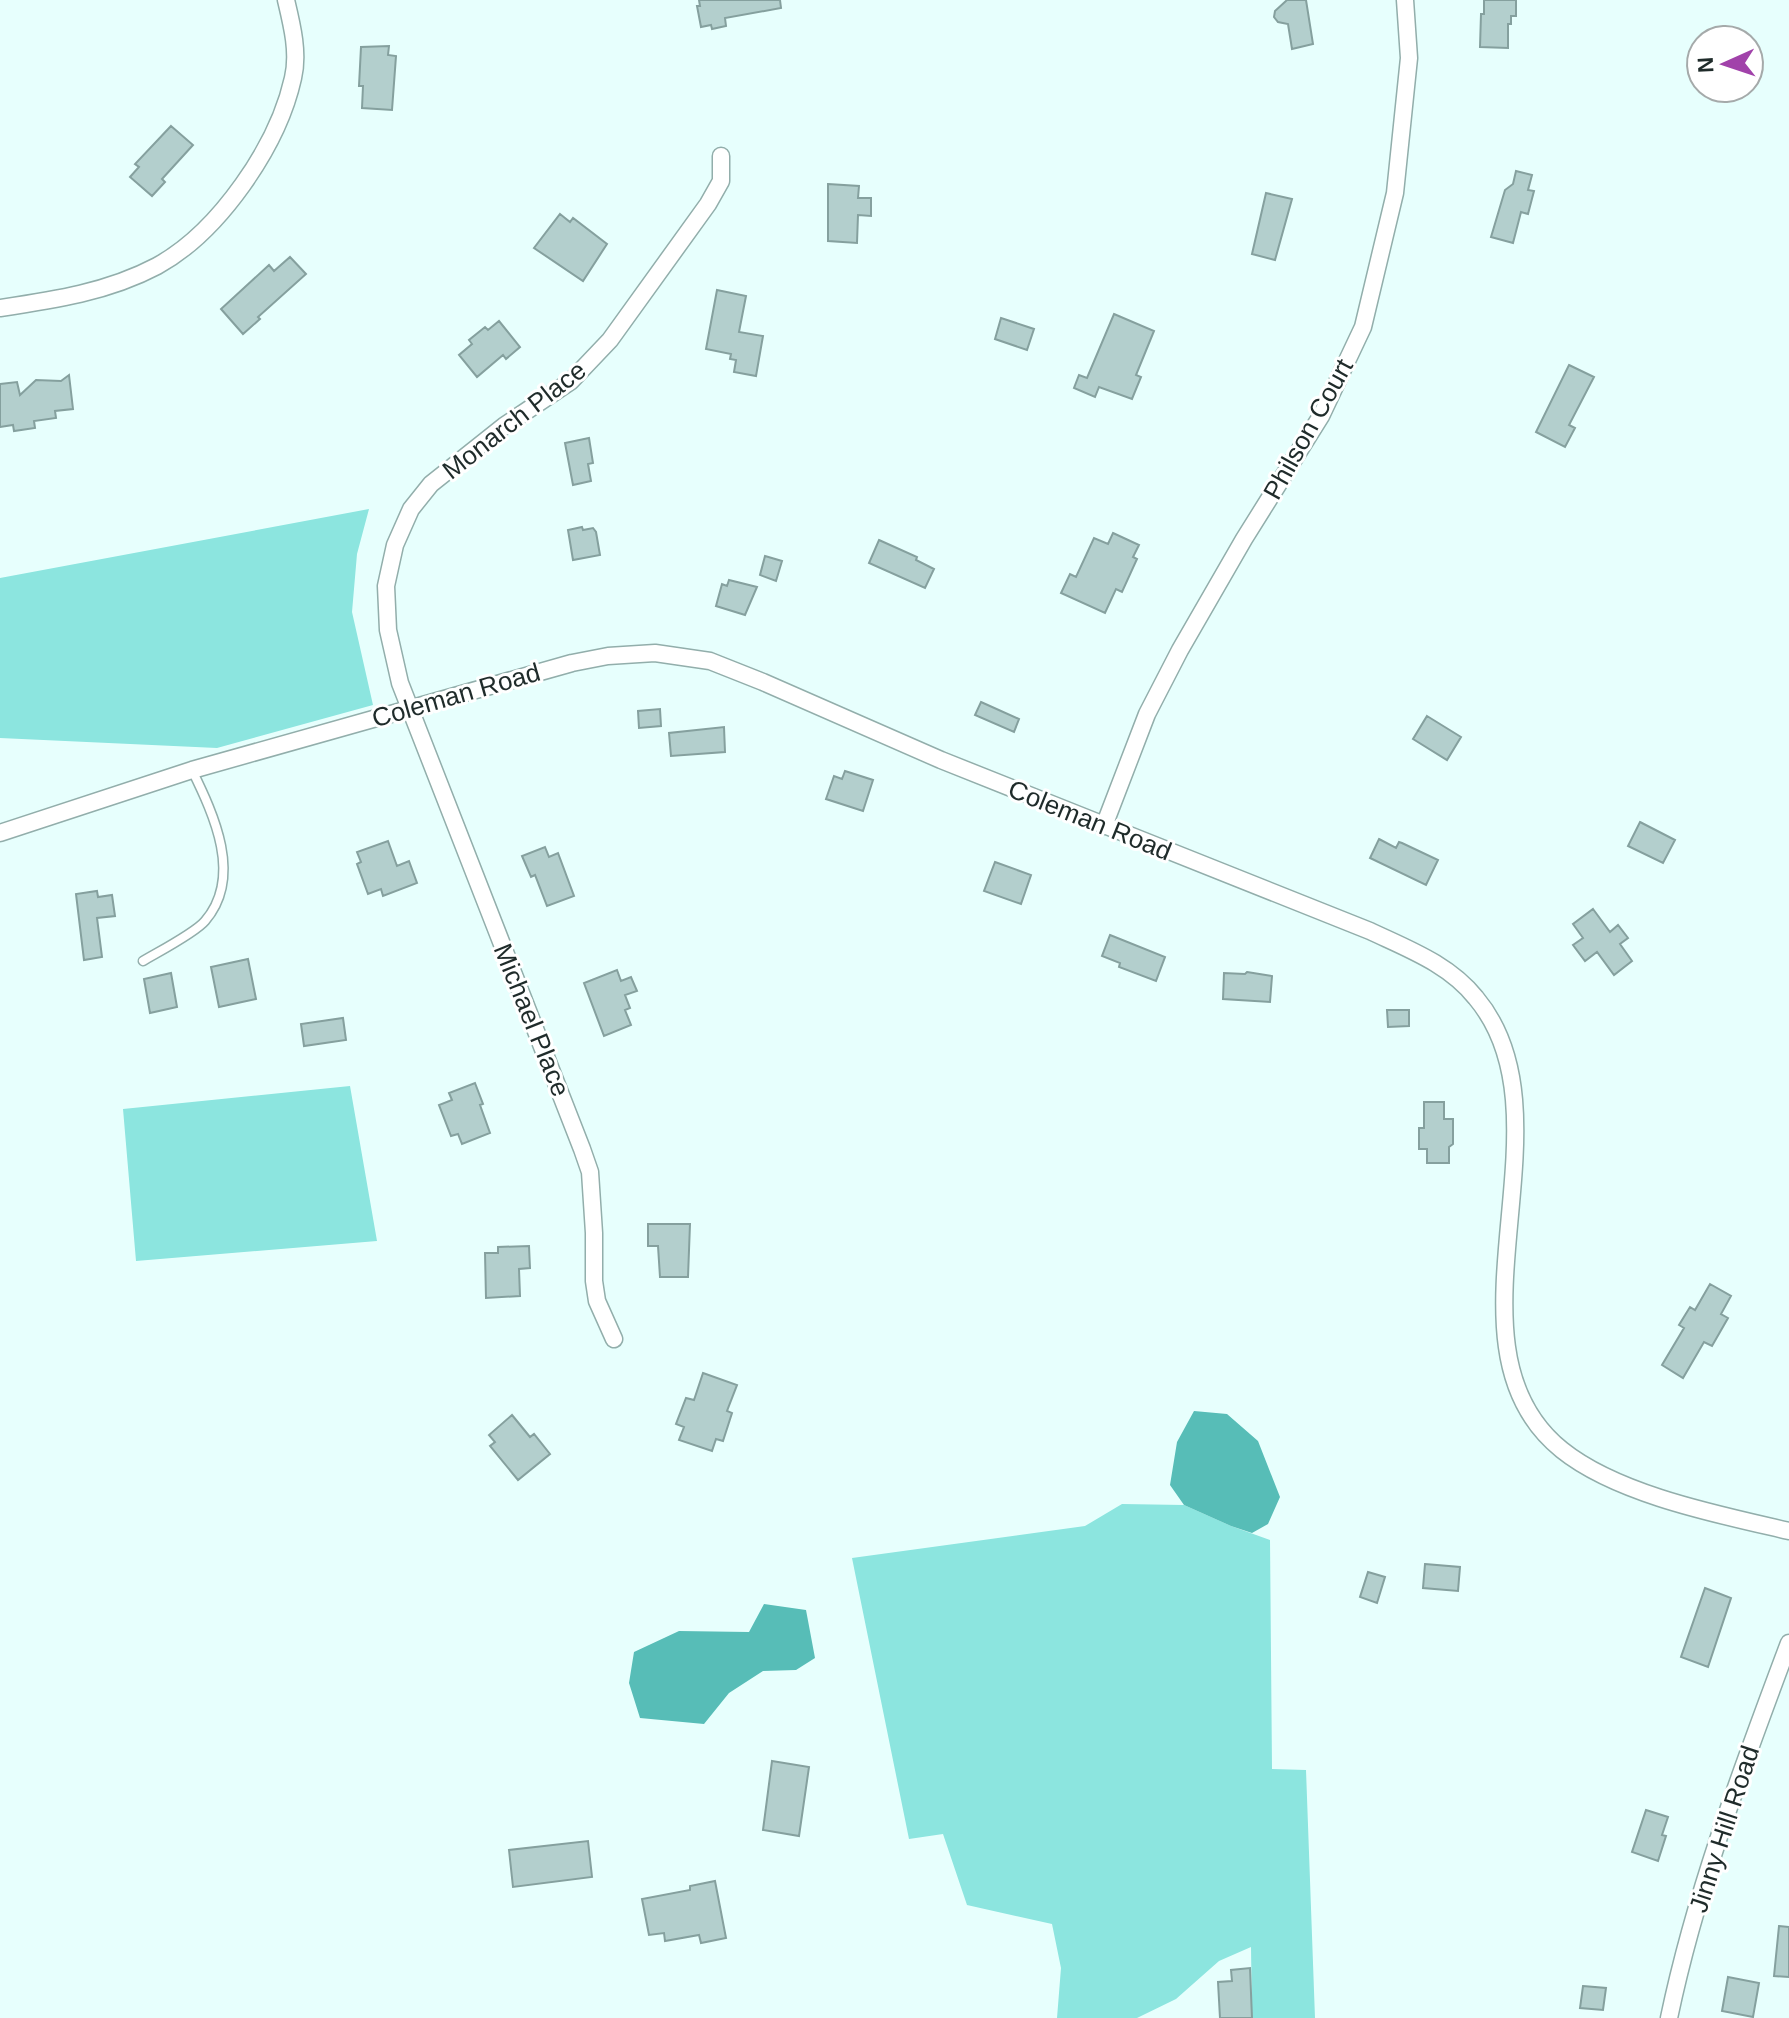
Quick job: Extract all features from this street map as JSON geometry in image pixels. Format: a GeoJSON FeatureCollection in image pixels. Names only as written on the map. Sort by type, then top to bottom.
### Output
{"type":"FeatureCollection","features":[{"type":"Feature","properties":{"kind":"street"},"geometry":{"type":"LineString","coordinates":[[0,308],[100,291],[158,265],[196,239],[217,216],[260,155],[281,116],[294,75],[294,32],[286,0]]}},
{"type":"Feature","properties":{"kind":"street","name":"Philson Court"},"geometry":{"type":"LineString","coordinates":[[1104,826],[1147,714],[1244,539],[1321,416],[1363,327],[1395,193],[1409,58],[1405,0]]}},
{"type":"Feature","properties":{"kind":"street","name":"Monarch Place"},"geometry":{"type":"LineString","coordinates":[[410,708],[400,683],[388,630],[386,586],[395,545],[411,509],[431,484],[504,426],[571,381],[610,340],[708,204],[721,181],[721,156]]}},
{"type":"Feature","properties":{"kind":"street","name":"Coleman Road"},"geometry":{"type":"LineString","coordinates":[[0,833],[192,770],[572,663],[631,654],[685,656],[740,672],[941,760],[1370,931],[1436,964],[1475,995],[1500,1036],[1513,1091],[1506,1346],[1513,1381],[1528,1412],[1562,1450],[1623,1484],[1789,1531]]}},
{"type":"Feature","properties":{"kind":"street","name":"Michael Place"},"geometry":{"type":"LineString","coordinates":[[410,708],[590,1172],[594,1281],[597,1301],[614,1339]]}},
{"type":"Feature","properties":{"kind":"street","name":"Jinny Hill Road"},"geometry":{"type":"LineString","coordinates":[[1669,2018],[1699,1898],[1789,1643]]}},
{"type":"Feature","properties":{"kind":"lane"},"geometry":{"type":"LineString","coordinates":[[143,961],[204,923],[217,901],[222,883],[220,838],[192,770]]}},
{"type":"Feature","properties":{"kind":"shaded area"},"geometry":{"type":"Polygon","coordinates":[[[369,509],[357,554],[352,612],[373,705],[217,748],[0,738],[0,578],[369,509]]]}},
{"type":"Feature","properties":{"kind":"shaded area"},"geometry":{"type":"Polygon","coordinates":[[[350,1086],[377,1241],[136,1261],[123,1109],[350,1086]]]}},
{"type":"Feature","properties":{"kind":"shaded area"},"geometry":{"type":"Polygon","coordinates":[[[1194,1411],[1227,1414],[1258,1441],[1280,1497],[1268,1524],[1252,1533],[1184,1505],[1170,1485],[1177,1442],[1194,1411]]]}},
{"type":"Feature","properties":{"kind":"shaded area"},"geometry":{"type":"Polygon","coordinates":[[[1122,1504],[1184,1505],[1270,1540],[1272,1769],[1306,1770],[1315,2018],[1252,2018],[1251,1947],[1219,1961],[1176,1999],[1137,2018],[1057,2018],[1061,1968],[1052,1924],[967,1905],[943,1834],[909,1839],[852,1558],[1085,1526],[1122,1504]]]}},
{"type":"Feature","properties":{"kind":"shaded area"},"geometry":{"type":"Polygon","coordinates":[[[764,1604],[806,1610],[815,1658],[796,1670],[763,1671],[729,1693],[704,1724],[640,1718],[629,1683],[634,1652],[679,1631],[749,1632],[764,1604]]]}},
{"type":"Feature","properties":{"kind":"building"},"geometry":{"type":"Polygon","coordinates":[[[699,0],[780,0],[781,8],[725,18],[726,26],[712,29],[711,25],[701,27],[697,6],[700,6],[699,0]]]}},
{"type":"Feature","properties":{"kind":"building"},"geometry":{"type":"Polygon","coordinates":[[[1287,0],[1306,0],[1313,44],[1292,49],[1288,24],[1278,22],[1274,17],[1275,11],[1287,0]]]}},
{"type":"Feature","properties":{"kind":"building"},"geometry":{"type":"Polygon","coordinates":[[[1484,0],[1516,0],[1516,16],[1511,16],[1511,24],[1508,24],[1508,48],[1480,47],[1484,0]]]}},
{"type":"Feature","properties":{"kind":"building"},"geometry":{"type":"Polygon","coordinates":[[[389,46],[388,55],[396,56],[392,110],[362,108],[363,86],[359,86],[361,47],[389,46]]]}},
{"type":"Feature","properties":{"kind":"building"},"geometry":{"type":"Polygon","coordinates":[[[171,126],[193,145],[162,179],[165,182],[152,196],[130,177],[139,167],[135,164],[171,126]]]}},
{"type":"Feature","properties":{"kind":"building"},"geometry":{"type":"Polygon","coordinates":[[[1516,171],[1532,175],[1528,190],[1534,191],[1528,214],[1521,212],[1513,243],[1491,237],[1505,190],[1513,184],[1516,171]]]}},
{"type":"Feature","properties":{"kind":"building"},"geometry":{"type":"Polygon","coordinates":[[[828,184],[859,186],[858,198],[871,198],[871,216],[858,215],[857,243],[828,241],[828,184]]]}},
{"type":"Feature","properties":{"kind":"building"},"geometry":{"type":"Polygon","coordinates":[[[1266,193],[1292,199],[1275,260],[1252,254],[1266,193]]]}},
{"type":"Feature","properties":{"kind":"building"},"geometry":{"type":"Polygon","coordinates":[[[560,214],[570,222],[573,218],[607,244],[583,281],[534,248],[560,214]]]}},
{"type":"Feature","properties":{"kind":"building"},"geometry":{"type":"Polygon","coordinates":[[[290,257],[306,274],[243,334],[221,309],[269,265],[274,271],[290,257]]]}},
{"type":"Feature","properties":{"kind":"building"},"geometry":{"type":"Polygon","coordinates":[[[717,290],[746,296],[739,332],[763,336],[756,376],[734,372],[736,360],[730,359],[731,354],[706,349],[717,290]]]}},
{"type":"Feature","properties":{"kind":"building"},"geometry":{"type":"Polygon","coordinates":[[[1114,314],[1154,331],[1136,375],[1141,377],[1132,399],[1099,387],[1095,397],[1074,388],[1079,375],[1087,378],[1114,314]]]}},
{"type":"Feature","properties":{"kind":"building"},"geometry":{"type":"Polygon","coordinates":[[[1001,318],[1034,329],[1027,350],[995,339],[1001,318]]]}},
{"type":"Feature","properties":{"kind":"building"},"geometry":{"type":"Polygon","coordinates":[[[499,321],[520,347],[506,359],[503,355],[477,377],[459,355],[472,344],[469,340],[485,327],[488,330],[499,321]]]}},
{"type":"Feature","properties":{"kind":"building"},"geometry":{"type":"Polygon","coordinates":[[[1569,365],[1594,377],[1569,425],[1575,428],[1565,447],[1536,432],[1569,365]]]}},
{"type":"Feature","properties":{"kind":"building"},"geometry":{"type":"Polygon","coordinates":[[[69,375],[73,409],[55,411],[56,418],[34,421],[35,428],[14,431],[13,425],[0,427],[0,384],[17,382],[20,395],[36,380],[61,381],[69,375]]]}},
{"type":"Feature","properties":{"kind":"building"},"geometry":{"type":"Polygon","coordinates":[[[589,438],[593,463],[588,464],[591,481],[573,485],[565,443],[589,438]]]}},
{"type":"Feature","properties":{"kind":"building"},"geometry":{"type":"Polygon","coordinates":[[[582,527],[583,530],[593,528],[596,532],[600,555],[573,560],[568,530],[582,527]]]}},
{"type":"Feature","properties":{"kind":"building"},"geometry":{"type":"Polygon","coordinates":[[[1113,533],[1139,545],[1133,557],[1137,559],[1122,592],[1116,589],[1105,613],[1061,593],[1070,574],[1076,577],[1094,538],[1108,544],[1113,533]]]}},
{"type":"Feature","properties":{"kind":"building"},"geometry":{"type":"Polygon","coordinates":[[[879,540],[917,557],[916,560],[934,569],[925,588],[869,563],[879,540]]]}},
{"type":"Feature","properties":{"kind":"building"},"geometry":{"type":"Polygon","coordinates":[[[765,556],[782,561],[776,581],[760,575],[765,556]]]}},
{"type":"Feature","properties":{"kind":"building"},"geometry":{"type":"Polygon","coordinates":[[[729,580],[757,587],[745,615],[716,606],[722,584],[727,586],[729,580]]]}},
{"type":"Feature","properties":{"kind":"building"},"geometry":{"type":"Polygon","coordinates":[[[981,702],[1019,719],[1014,732],[975,715],[981,702]]]}},
{"type":"Feature","properties":{"kind":"building"},"geometry":{"type":"Polygon","coordinates":[[[660,709],[661,726],[639,728],[638,711],[660,709]]]}},
{"type":"Feature","properties":{"kind":"building"},"geometry":{"type":"Polygon","coordinates":[[[1427,716],[1461,737],[1447,760],[1413,739],[1427,716]]]}},
{"type":"Feature","properties":{"kind":"building"},"geometry":{"type":"Polygon","coordinates":[[[724,727],[725,752],[671,756],[669,733],[724,727]]]}},
{"type":"Feature","properties":{"kind":"building"},"geometry":{"type":"Polygon","coordinates":[[[845,771],[873,780],[863,811],[826,799],[834,776],[842,779],[845,771]]]}},
{"type":"Feature","properties":{"kind":"building"},"geometry":{"type":"Polygon","coordinates":[[[1640,822],[1675,840],[1663,863],[1628,846],[1640,822]]]}},
{"type":"Feature","properties":{"kind":"building"},"geometry":{"type":"Polygon","coordinates":[[[1379,839],[1396,848],[1399,842],[1402,843],[1438,860],[1426,885],[1370,858],[1379,839]]]}},
{"type":"Feature","properties":{"kind":"building"},"geometry":{"type":"Polygon","coordinates":[[[388,841],[397,866],[409,861],[417,883],[383,896],[381,889],[368,894],[357,864],[361,862],[357,852],[388,841]]]}},
{"type":"Feature","properties":{"kind":"building"},"geometry":{"type":"Polygon","coordinates":[[[545,847],[549,857],[558,853],[574,896],[547,906],[535,875],[531,877],[522,856],[545,847]]]}},
{"type":"Feature","properties":{"kind":"building"},"geometry":{"type":"Polygon","coordinates":[[[995,862],[1031,875],[1021,904],[984,891],[995,862]]]}},
{"type":"Feature","properties":{"kind":"building"},"geometry":{"type":"Polygon","coordinates":[[[97,891],[98,897],[112,895],[115,916],[97,918],[102,957],[84,960],[76,894],[97,891]]]}},
{"type":"Feature","properties":{"kind":"building"},"geometry":{"type":"Polygon","coordinates":[[[1593,909],[1610,932],[1618,925],[1628,938],[1620,944],[1632,961],[1614,975],[1597,952],[1585,961],[1573,945],[1583,938],[1573,924],[1593,909]]]}},
{"type":"Feature","properties":{"kind":"building"},"geometry":{"type":"Polygon","coordinates":[[[1110,935],[1165,957],[1156,981],[1119,967],[1120,963],[1102,956],[1110,935]]]}},
{"type":"Feature","properties":{"kind":"building"},"geometry":{"type":"Polygon","coordinates":[[[248,959],[256,999],[219,1007],[211,967],[248,959]]]}},
{"type":"Feature","properties":{"kind":"building"},"geometry":{"type":"Polygon","coordinates":[[[617,970],[621,981],[631,977],[637,991],[625,995],[630,1008],[625,1010],[631,1025],[604,1036],[584,983],[617,970]]]}},
{"type":"Feature","properties":{"kind":"building"},"geometry":{"type":"Polygon","coordinates":[[[1247,972],[1272,976],[1270,1002],[1223,999],[1224,973],[1247,972]]]}},
{"type":"Feature","properties":{"kind":"building"},"geometry":{"type":"Polygon","coordinates":[[[171,973],[177,1007],[150,1013],[144,979],[171,973]]]}},
{"type":"Feature","properties":{"kind":"building"},"geometry":{"type":"Polygon","coordinates":[[[1387,1010],[1409,1010],[1409,1026],[1388,1027],[1387,1010]]]}},
{"type":"Feature","properties":{"kind":"building"},"geometry":{"type":"Polygon","coordinates":[[[343,1018],[346,1040],[304,1046],[301,1024],[343,1018]]]}},
{"type":"Feature","properties":{"kind":"building"},"geometry":{"type":"Polygon","coordinates":[[[475,1083],[490,1133],[462,1144],[458,1134],[451,1136],[439,1105],[452,1100],[449,1093],[475,1083]]]}},
{"type":"Feature","properties":{"kind":"building"},"geometry":{"type":"Polygon","coordinates":[[[1424,1102],[1444,1102],[1444,1119],[1453,1119],[1449,1163],[1427,1163],[1427,1149],[1419,1149],[1419,1128],[1424,1128],[1424,1102]]]}},
{"type":"Feature","properties":{"kind":"building"},"geometry":{"type":"Polygon","coordinates":[[[648,1224],[690,1224],[688,1277],[660,1277],[658,1246],[648,1246],[648,1224]]]}},
{"type":"Feature","properties":{"kind":"building"},"geometry":{"type":"Polygon","coordinates":[[[529,1246],[530,1268],[519,1269],[520,1296],[486,1298],[485,1253],[498,1253],[498,1247],[529,1246]]]}},
{"type":"Feature","properties":{"kind":"building"},"geometry":{"type":"Polygon","coordinates":[[[1710,1284],[1731,1296],[1721,1314],[1728,1318],[1712,1346],[1704,1342],[1683,1378],[1662,1365],[1684,1328],[1679,1325],[1690,1307],[1695,1310],[1710,1284]]]}},
{"type":"Feature","properties":{"kind":"building"},"geometry":{"type":"Polygon","coordinates":[[[703,1373],[737,1385],[727,1411],[732,1413],[723,1441],[716,1439],[712,1451],[679,1440],[684,1427],[676,1424],[686,1398],[694,1400],[703,1373]]]}},
{"type":"Feature","properties":{"kind":"building"},"geometry":{"type":"Polygon","coordinates":[[[512,1415],[530,1437],[534,1434],[550,1454],[518,1480],[490,1446],[495,1442],[489,1435],[512,1415]]]}},
{"type":"Feature","properties":{"kind":"building"},"geometry":{"type":"Polygon","coordinates":[[[1425,1564],[1460,1567],[1458,1591],[1423,1588],[1425,1564]]]}},
{"type":"Feature","properties":{"kind":"building"},"geometry":{"type":"Polygon","coordinates":[[[1368,1572],[1385,1577],[1377,1603],[1360,1597],[1368,1572]]]}},
{"type":"Feature","properties":{"kind":"building"},"geometry":{"type":"Polygon","coordinates":[[[1705,1588],[1731,1598],[1708,1667],[1681,1657],[1705,1588]]]}},
{"type":"Feature","properties":{"kind":"building"},"geometry":{"type":"Polygon","coordinates":[[[772,1761],[809,1767],[799,1836],[763,1830],[772,1761]]]}},
{"type":"Feature","properties":{"kind":"building"},"geometry":{"type":"Polygon","coordinates":[[[1646,1810],[1668,1817],[1658,1861],[1632,1852],[1646,1810]]]}},
{"type":"Feature","properties":{"kind":"building"},"geometry":{"type":"Polygon","coordinates":[[[588,1841],[592,1877],[513,1887],[509,1850],[588,1841]]]}},
{"type":"Feature","properties":{"kind":"building"},"geometry":{"type":"Polygon","coordinates":[[[715,1881],[726,1938],[701,1943],[699,1935],[665,1941],[664,1933],[649,1935],[642,1899],[690,1890],[690,1886],[715,1881]]]}},
{"type":"Feature","properties":{"kind":"building"},"geometry":{"type":"Polygon","coordinates":[[[1779,1926],[1789,1927],[1789,1977],[1774,1976],[1779,1926]]]}},
{"type":"Feature","properties":{"kind":"building"},"geometry":{"type":"Polygon","coordinates":[[[1250,1968],[1252,2018],[1220,2018],[1218,1982],[1232,1981],[1231,1970],[1250,1968]]]}},
{"type":"Feature","properties":{"kind":"building"},"geometry":{"type":"Polygon","coordinates":[[[1728,1977],[1759,1983],[1753,2017],[1722,2011],[1728,1977]]]}},
{"type":"Feature","properties":{"kind":"building"},"geometry":{"type":"Polygon","coordinates":[[[1583,1986],[1606,1988],[1603,2010],[1580,2008],[1583,1986]]]}}]}
